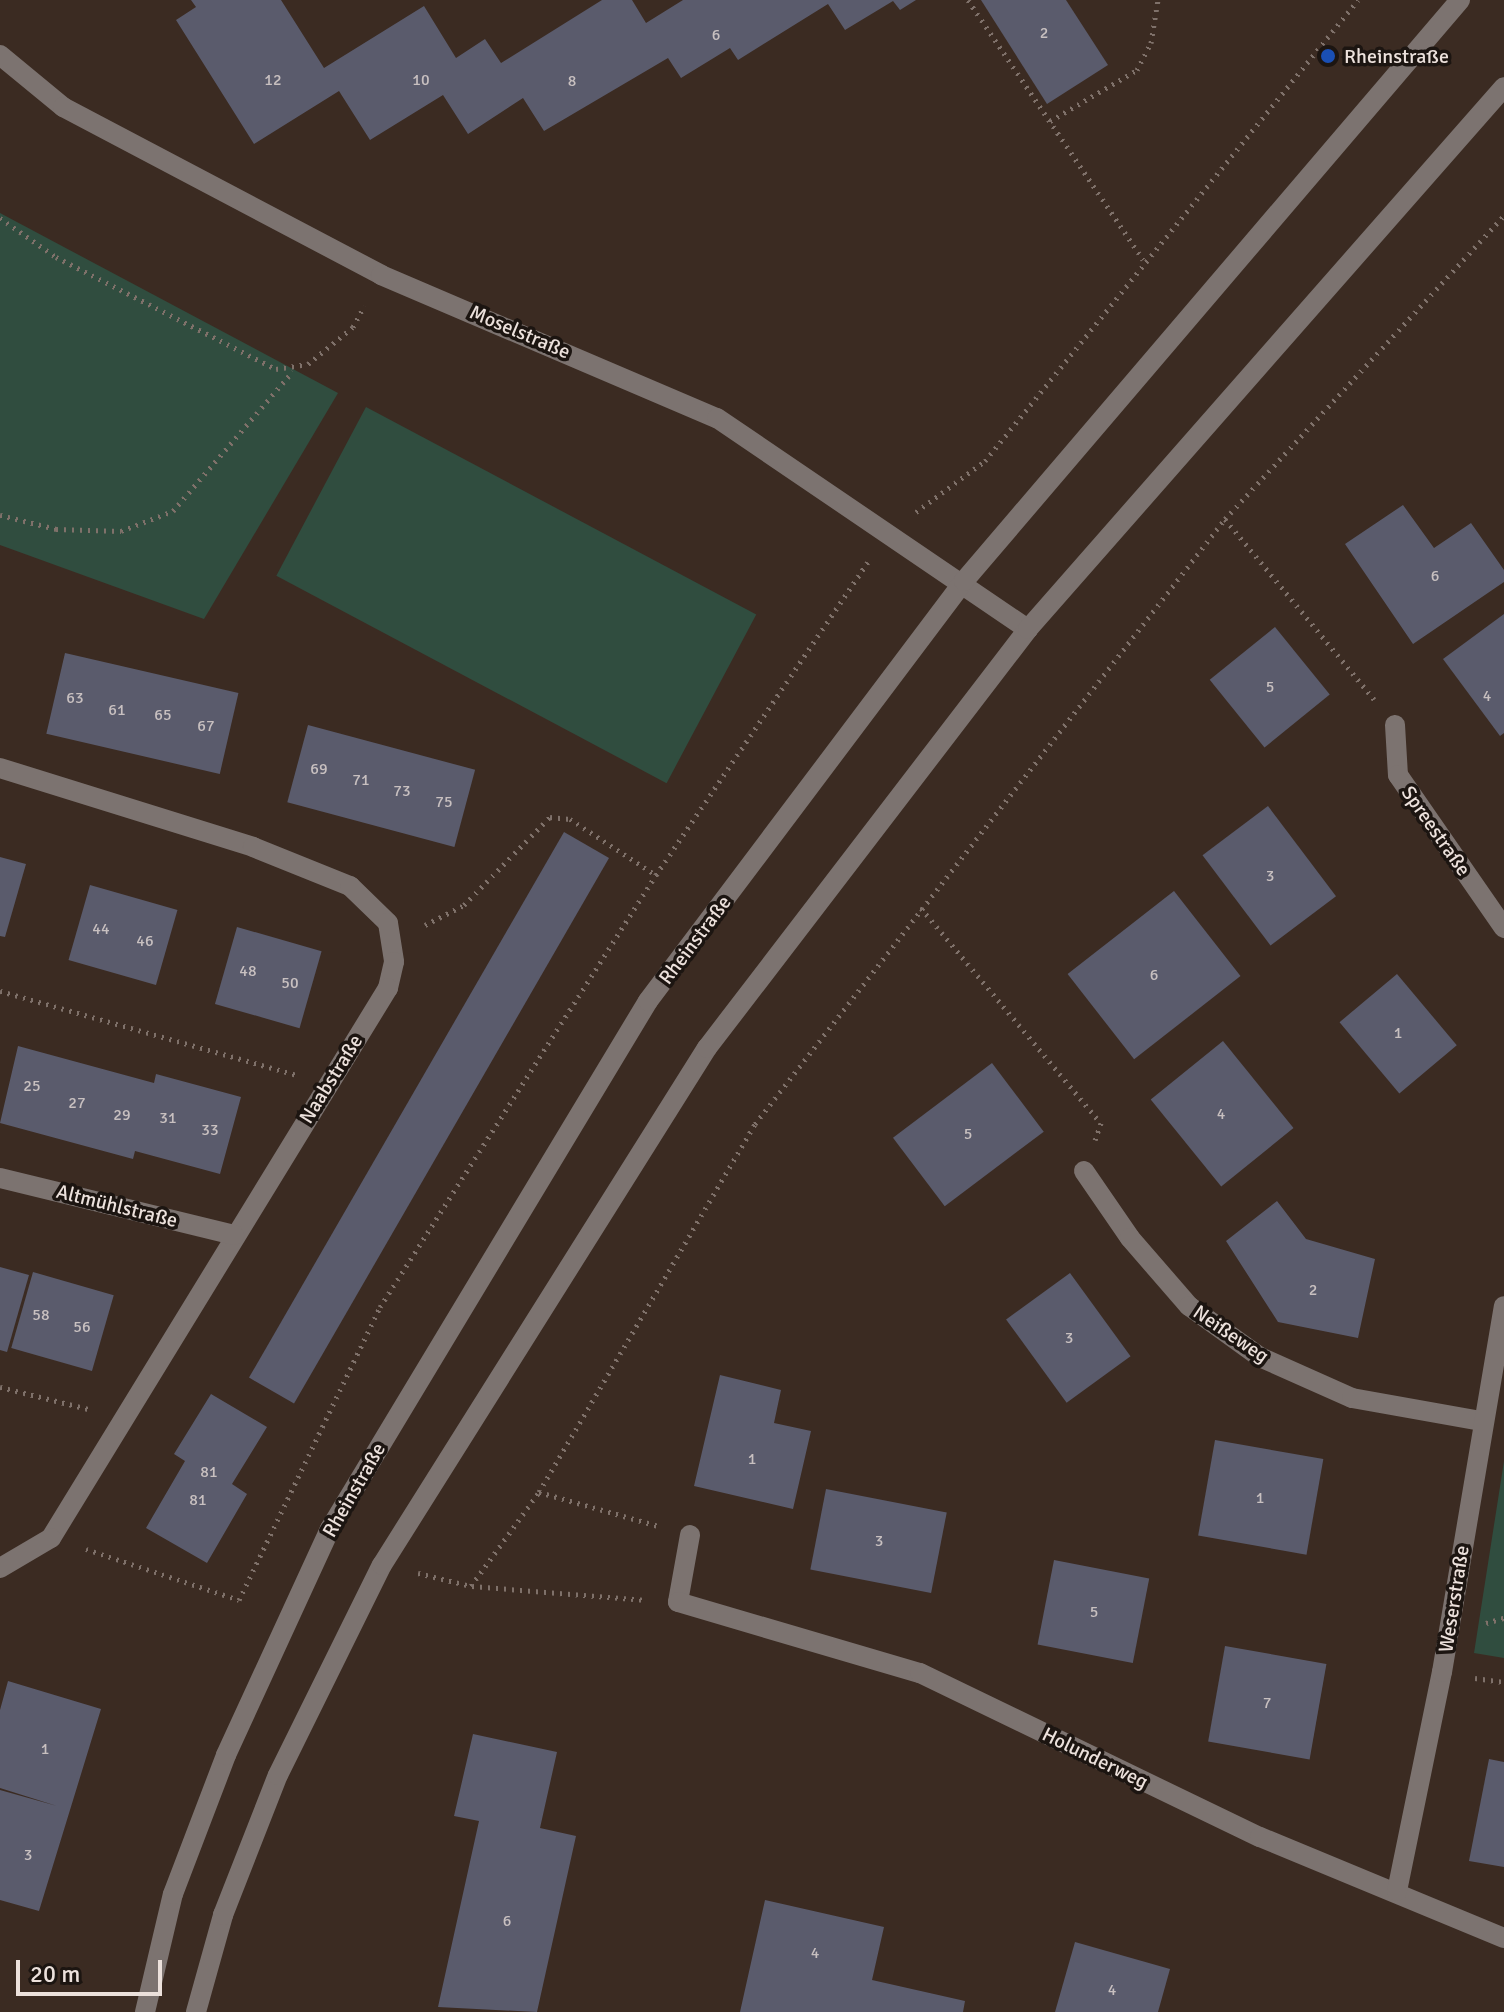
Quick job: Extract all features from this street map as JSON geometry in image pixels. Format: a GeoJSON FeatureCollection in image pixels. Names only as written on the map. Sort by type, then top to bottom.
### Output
{"type":"FeatureCollection","features":[{"type":"Feature","properties":{"kind":"street","name":"Rheinstraße"},"geometry":{"type":"LineString","coordinates":[[145,2012],[173,1894],[226,1755],[330,1529],[648,1001],[964,581],[1460,0]]}},
{"type":"Feature","properties":{"kind":"street","name":"Moselstraße"},"geometry":{"type":"LineString","coordinates":[[0,55],[63,107],[381,275],[717,418],[964,581],[1028,629]]}},
{"type":"Feature","properties":{"kind":"street"},"geometry":{"type":"LineString","coordinates":[[196,2012],[223,1915],[278,1775],[382,1565],[707,1048],[1028,629],[1504,87]]}},
{"type":"Feature","properties":{"kind":"street"},"geometry":{"type":"LineString","coordinates":[[1465,133],[1504,109]]}},
{"type":"Feature","properties":{"kind":"street","name":"Spreestraße"},"geometry":{"type":"LineString","coordinates":[[1395,725],[1398,775],[1504,928]]}},
{"type":"Feature","properties":{"kind":"street"},"geometry":{"type":"LineString","coordinates":[[0,768],[309,867],[350,886],[388,923]]}},
{"type":"Feature","properties":{"kind":"street","name":"Naabstraße"},"geometry":{"type":"LineString","coordinates":[[0,1568],[51,1538],[388,988],[394,962],[388,923]]}},
{"type":"Feature","properties":{"kind":"street","name":"Neißeweg"},"geometry":{"type":"LineString","coordinates":[[1084,1171],[1130,1238],[1189,1306],[1260,1357],[1352,1398],[1481,1421]]}},
{"type":"Feature","properties":{"kind":"street","name":"Altmühlstraße"},"geometry":{"type":"LineString","coordinates":[[0,1178],[234,1235]]}},
{"type":"Feature","properties":{"kind":"street","name":"Weserstraße"},"geometry":{"type":"LineString","coordinates":[[1397,1891],[1450,1629],[1481,1421],[1504,1306]]}},
{"type":"Feature","properties":{"kind":"street"},"geometry":{"type":"LineString","coordinates":[[678,1602],[690,1535]]}},
{"type":"Feature","properties":{"kind":"street","name":"Holunderweg"},"geometry":{"type":"LineString","coordinates":[[678,1602],[920,1673],[1260,1837],[1397,1891],[1504,1938]]}},
{"type":"Feature","properties":{"kind":"path"},"geometry":{"type":"LineString","coordinates":[[968,0],[1143,259]]}},
{"type":"Feature","properties":{"kind":"path"},"geometry":{"type":"LineString","coordinates":[[1050,121],[1137,70],[1151,43],[1158,0]]}},
{"type":"Feature","properties":{"kind":"path"},"geometry":{"type":"LineString","coordinates":[[51,1538],[239,1600],[380,1307],[656,875],[888,533],[985,461],[1143,259],[1358,0]]}},
{"type":"Feature","properties":{"kind":"path"},"geometry":{"type":"LineString","coordinates":[[471,1586],[539,1492],[755,1124],[1225,519],[1504,216]]}},
{"type":"Feature","properties":{"kind":"path"},"geometry":{"type":"LineString","coordinates":[[0,218],[70,264],[276,369],[293,371]]}},
{"type":"Feature","properties":{"kind":"path"},"geometry":{"type":"LineString","coordinates":[[0,515],[56,529],[121,531],[173,511],[293,371],[353,327]]}},
{"type":"Feature","properties":{"kind":"path"},"geometry":{"type":"LineString","coordinates":[[1225,519],[1395,725]]}},
{"type":"Feature","properties":{"kind":"path"},"geometry":{"type":"LineString","coordinates":[[388,923],[428,925],[464,905],[550,817],[570,819],[656,875]]}},
{"type":"Feature","properties":{"kind":"path"},"geometry":{"type":"LineString","coordinates":[[921,907],[1101,1123],[1084,1171]]}},
{"type":"Feature","properties":{"kind":"path"},"geometry":{"type":"LineString","coordinates":[[0,991],[328,1084]]}},
{"type":"Feature","properties":{"kind":"path"},"geometry":{"type":"LineString","coordinates":[[0,1387],[124,1418]]}},
{"type":"Feature","properties":{"kind":"path"},"geometry":{"type":"LineString","coordinates":[[539,1492],[690,1535]]}},
{"type":"Feature","properties":{"kind":"path"},"geometry":{"type":"LineString","coordinates":[[382,1565],[471,1586],[678,1602]]}},
{"type":"Feature","properties":{"kind":"green space"},"geometry":{"type":"Polygon","coordinates":[[[0,213],[338,393],[204,619],[0,545],[0,213]]]}},
{"type":"Feature","properties":{"kind":"green space"},"geometry":{"type":"Polygon","coordinates":[[[366,407],[756,615],[667,783],[276,576],[366,407]]]}},
{"type":"Feature","properties":{"kind":"green space"},"geometry":{"type":"Polygon","coordinates":[[[1504,1461],[1504,1658],[1474,1653],[1504,1461]]]}},
{"type":"Feature","properties":{"kind":"building"},"geometry":{"type":"Polygon","coordinates":[[[191,0],[281,0],[324,68],[424,6],[456,58],[485,39],[501,63],[602,0],[632,0],[646,23],[683,0],[916,0],[900,10],[893,1],[845,30],[828,4],[738,60],[730,48],[681,78],[668,58],[544,131],[523,98],[468,134],[443,95],[370,140],[339,91],[254,144],[176,20],[196,7],[191,0]]]}},
{"type":"Feature","properties":{"kind":"building"},"geometry":{"type":"Polygon","coordinates":[[[981,0],[1066,0],[1108,65],[1047,104],[981,0]]]}},
{"type":"Feature","properties":{"kind":"building"},"geometry":{"type":"Polygon","coordinates":[[[1403,505],[1434,548],[1471,523],[1504,570],[1504,582],[1413,644],[1345,544],[1403,505]]]}},
{"type":"Feature","properties":{"kind":"building"},"geometry":{"type":"Polygon","coordinates":[[[1504,614],[1504,733],[1500,736],[1443,659],[1504,614]]]}},
{"type":"Feature","properties":{"kind":"building"},"geometry":{"type":"Polygon","coordinates":[[[1275,627],[1330,695],[1264,747],[1210,680],[1275,627]]]}},
{"type":"Feature","properties":{"kind":"building"},"geometry":{"type":"Polygon","coordinates":[[[65,653],[238,693],[220,774],[46,734],[65,653]]]}},
{"type":"Feature","properties":{"kind":"building"},"geometry":{"type":"Polygon","coordinates":[[[308,725],[475,770],[454,847],[287,802],[308,725]]]}},
{"type":"Feature","properties":{"kind":"building"},"geometry":{"type":"Polygon","coordinates":[[[1268,806],[1336,896],[1271,946],[1203,855],[1268,806]]]}},
{"type":"Feature","properties":{"kind":"building"},"geometry":{"type":"Polygon","coordinates":[[[564,832],[609,858],[294,1404],[249,1378],[564,832]]]}},
{"type":"Feature","properties":{"kind":"building"},"geometry":{"type":"Polygon","coordinates":[[[0,857],[26,864],[5,937],[0,936],[0,857]]]}},
{"type":"Feature","properties":{"kind":"building"},"geometry":{"type":"Polygon","coordinates":[[[90,885],[177,910],[156,985],[69,960],[90,885]]]}},
{"type":"Feature","properties":{"kind":"building"},"geometry":{"type":"Polygon","coordinates":[[[1174,891],[1240,976],[1134,1059],[1068,974],[1174,891]]]}},
{"type":"Feature","properties":{"kind":"building"},"geometry":{"type":"Polygon","coordinates":[[[237,927],[322,951],[300,1028],[215,1004],[237,927]]]}},
{"type":"Feature","properties":{"kind":"building"},"geometry":{"type":"Polygon","coordinates":[[[1397,974],[1457,1045],[1399,1093],[1340,1022],[1397,974]]]}},
{"type":"Feature","properties":{"kind":"building"},"geometry":{"type":"Polygon","coordinates":[[[1223,1041],[1293,1128],[1221,1187],[1151,1100],[1223,1041]]]}},
{"type":"Feature","properties":{"kind":"building"},"geometry":{"type":"Polygon","coordinates":[[[18,1046],[154,1083],[156,1074],[241,1097],[220,1174],[135,1151],[133,1159],[0,1123],[18,1046]]]}},
{"type":"Feature","properties":{"kind":"building"},"geometry":{"type":"Polygon","coordinates":[[[992,1063],[1044,1132],[945,1206],[893,1138],[992,1063]]]}},
{"type":"Feature","properties":{"kind":"building"},"geometry":{"type":"Polygon","coordinates":[[[1277,1201],[1306,1239],[1375,1259],[1358,1338],[1278,1322],[1226,1241],[1277,1201]]]}},
{"type":"Feature","properties":{"kind":"building"},"geometry":{"type":"Polygon","coordinates":[[[0,1267],[29,1275],[7,1352],[0,1350],[0,1267]]]}},
{"type":"Feature","properties":{"kind":"building"},"geometry":{"type":"Polygon","coordinates":[[[33,1272],[114,1295],[92,1371],[11,1348],[33,1272]]]}},
{"type":"Feature","properties":{"kind":"building"},"geometry":{"type":"Polygon","coordinates":[[[1070,1273],[1131,1356],[1067,1403],[1006,1319],[1070,1273]]]}},
{"type":"Feature","properties":{"kind":"building"},"geometry":{"type":"Polygon","coordinates":[[[720,1375],[781,1390],[774,1423],[811,1431],[793,1509],[694,1486],[720,1375]]]}},
{"type":"Feature","properties":{"kind":"building"},"geometry":{"type":"Polygon","coordinates":[[[211,1394],[267,1427],[232,1484],[247,1494],[207,1563],[146,1528],[185,1461],[174,1454],[211,1394]]]}},
{"type":"Feature","properties":{"kind":"building"},"geometry":{"type":"Polygon","coordinates":[[[1215,1440],[1323,1459],[1306,1555],[1198,1536],[1215,1440]]]}},
{"type":"Feature","properties":{"kind":"building"},"geometry":{"type":"Polygon","coordinates":[[[826,1489],[947,1512],[931,1593],[810,1569],[826,1489]]]}},
{"type":"Feature","properties":{"kind":"building"},"geometry":{"type":"Polygon","coordinates":[[[1054,1560],[1149,1579],[1133,1663],[1038,1644],[1054,1560]]]}},
{"type":"Feature","properties":{"kind":"building"},"geometry":{"type":"Polygon","coordinates":[[[1225,1646],[1326,1664],[1310,1759],[1208,1742],[1225,1646]]]}},
{"type":"Feature","properties":{"kind":"building"},"geometry":{"type":"Polygon","coordinates":[[[8,1681],[101,1709],[39,1911],[0,1900],[0,1790],[57,1806],[0,1788],[0,1710],[8,1681]]]}},
{"type":"Feature","properties":{"kind":"building"},"geometry":{"type":"Polygon","coordinates":[[[473,1734],[557,1752],[540,1828],[576,1836],[537,2012],[438,2007],[479,1821],[454,1816],[473,1734]]]}},
{"type":"Feature","properties":{"kind":"building"},"geometry":{"type":"Polygon","coordinates":[[[1489,1759],[1504,1762],[1504,1867],[1469,1861],[1489,1759]]]}},
{"type":"Feature","properties":{"kind":"building"},"geometry":{"type":"Polygon","coordinates":[[[765,1900],[884,1927],[872,1980],[965,2001],[963,2012],[740,2012],[765,1900]]]}},
{"type":"Feature","properties":{"kind":"building"},"geometry":{"type":"Polygon","coordinates":[[[1075,1942],[1170,1969],[1158,2012],[1055,2012],[1075,1942]]]}},
{"type":"Feature","properties":{"kind":"place","name":"Rheinstraße"},"geometry":{"type":"Point","coordinates":[1328,56]}}]}
